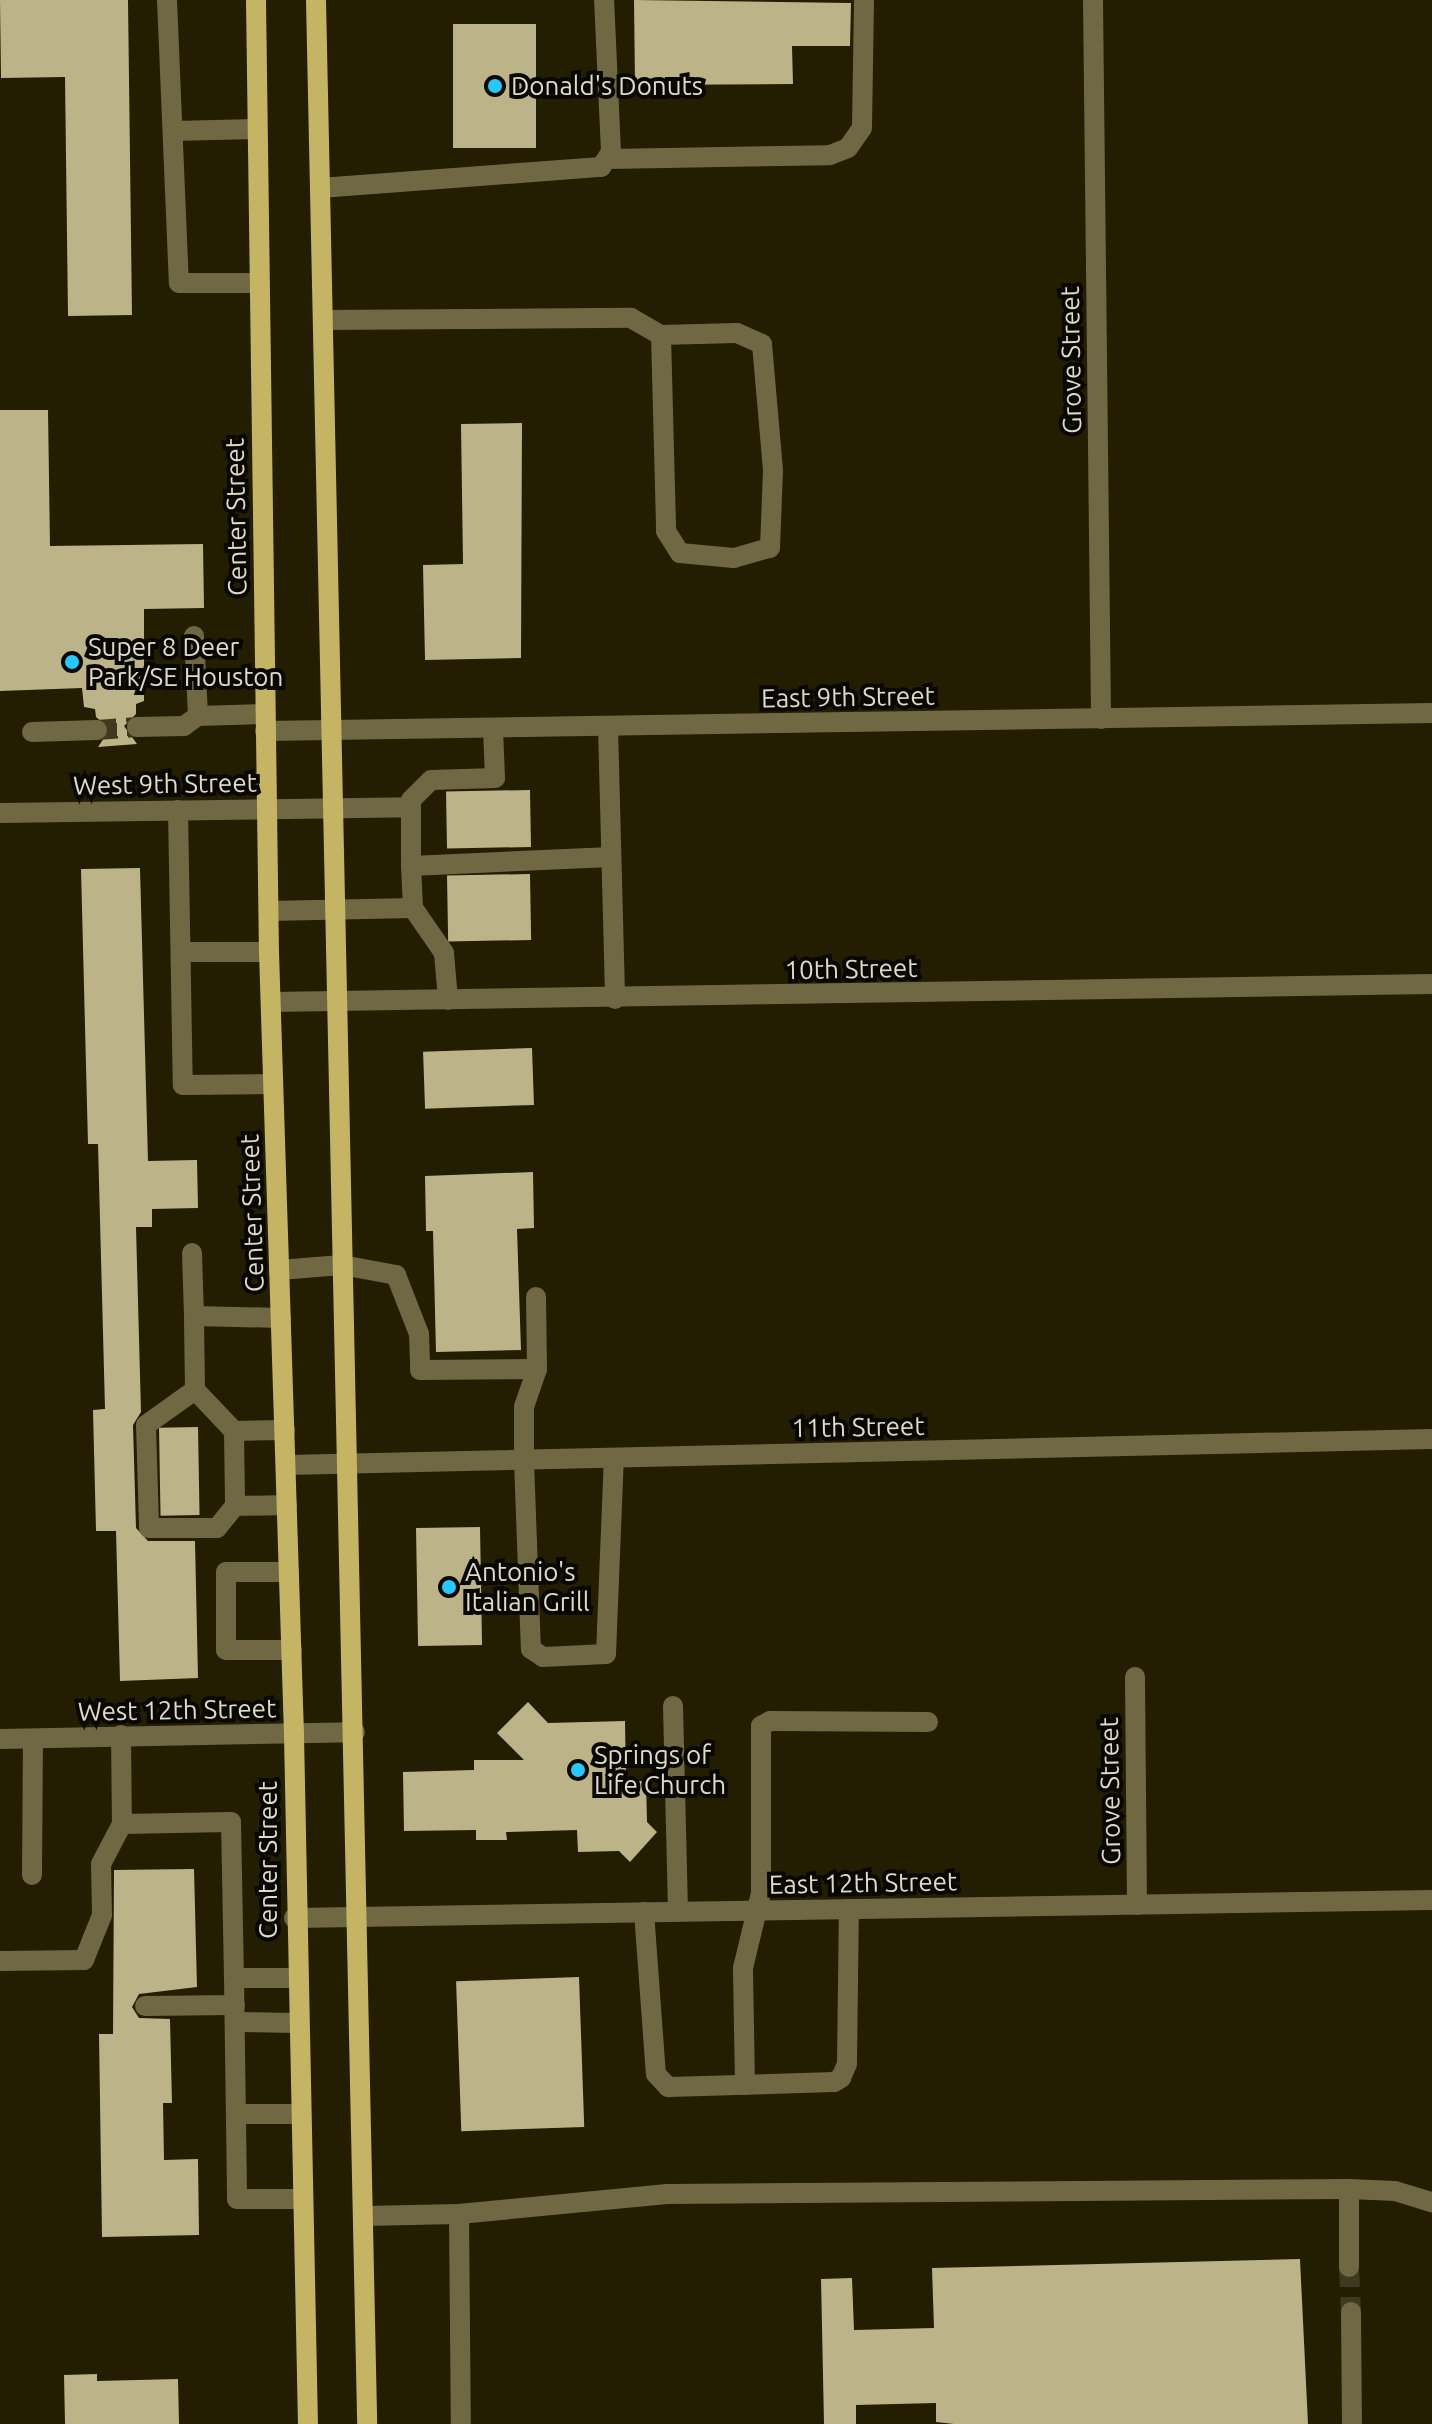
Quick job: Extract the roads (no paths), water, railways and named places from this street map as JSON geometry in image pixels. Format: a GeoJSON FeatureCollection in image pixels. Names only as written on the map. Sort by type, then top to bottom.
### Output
{"type":"FeatureCollection","features":[{"type":"Feature","properties":{"kind":"main road","name":"Center Street"},"geometry":{"type":"LineString","coordinates":[[256,0],[269,952],[292,1650],[295,1978],[308,2424]]}},
{"type":"Feature","properties":{"kind":"main road"},"geometry":{"type":"LineString","coordinates":[[316,0],[335,1002],[359,1917],[367,2424]]}},
{"type":"Feature","properties":{"kind":"street"},"geometry":{"type":"LineString","coordinates":[[167,0],[179,283],[259,283]]}},
{"type":"Feature","properties":{"kind":"street"},"geometry":{"type":"LineString","coordinates":[[604,0],[609,159]]}},
{"type":"Feature","properties":{"kind":"street"},"geometry":{"type":"LineString","coordinates":[[320,188],[601,167],[609,159],[830,155],[848,148],[862,128],[864,0]]}},
{"type":"Feature","properties":{"kind":"street","name":"Grove Street"},"geometry":{"type":"LineString","coordinates":[[1093,0],[1101,719]]}},
{"type":"Feature","properties":{"kind":"street"},"geometry":{"type":"LineString","coordinates":[[173,131],[257,129]]}},
{"type":"Feature","properties":{"kind":"street"},"geometry":{"type":"LineString","coordinates":[[323,320],[586,315],[631,318],[661,335],[737,333],[762,344],[773,470],[770,548],[734,558],[680,553],[666,531],[661,335]]}},
{"type":"Feature","properties":{"kind":"street"},"geometry":{"type":"LineString","coordinates":[[194,636],[198,716]]}},
{"type":"Feature","properties":{"kind":"street","name":"East 9th Street"},"geometry":{"type":"LineString","coordinates":[[137,727],[184,726],[198,716],[330,730],[1432,713]]}},
{"type":"Feature","properties":{"kind":"street"},"geometry":{"type":"LineString","coordinates":[[608,727],[615,999]]}},
{"type":"Feature","properties":{"kind":"street"},"geometry":{"type":"LineString","coordinates":[[448,1000],[444,953],[413,908],[411,807],[431,780],[495,778],[493,728]]}},
{"type":"Feature","properties":{"kind":"street"},"geometry":{"type":"LineString","coordinates":[[32,732],[97,730]]}},
{"type":"Feature","properties":{"kind":"street","name":"West 9th Street"},"geometry":{"type":"LineString","coordinates":[[0,813],[411,807]]}},
{"type":"Feature","properties":{"kind":"street"},"geometry":{"type":"LineString","coordinates":[[178,810],[183,1085],[273,1084]]}},
{"type":"Feature","properties":{"kind":"street"},"geometry":{"type":"LineString","coordinates":[[411,866],[611,857]]}},
{"type":"Feature","properties":{"kind":"street"},"geometry":{"type":"LineString","coordinates":[[269,911],[413,908]]}},
{"type":"Feature","properties":{"kind":"street"},"geometry":{"type":"LineString","coordinates":[[181,952],[269,952]]}},
{"type":"Feature","properties":{"kind":"street","name":"10th Street"},"geometry":{"type":"LineString","coordinates":[[271,1002],[1432,984]]}},
{"type":"Feature","properties":{"kind":"street"},"geometry":{"type":"LineString","coordinates":[[192,1253],[195,1390],[234,1431],[235,1506],[217,1528],[149,1528],[146,1425],[195,1390]]}},
{"type":"Feature","properties":{"kind":"street"},"geometry":{"type":"LineString","coordinates":[[279,1270],[342,1265],[396,1275],[419,1334],[420,1370],[537,1369]]}},
{"type":"Feature","properties":{"kind":"street"},"geometry":{"type":"LineString","coordinates":[[536,1297],[537,1369],[524,1407],[524,1461],[531,1649],[543,1657],[606,1654],[614,1459]]}},
{"type":"Feature","properties":{"kind":"street"},"geometry":{"type":"LineString","coordinates":[[194,1316],[281,1318]]}},
{"type":"Feature","properties":{"kind":"street"},"geometry":{"type":"LineString","coordinates":[[234,1431],[285,1430]]}},
{"type":"Feature","properties":{"kind":"street","name":"11th Street"},"geometry":{"type":"LineString","coordinates":[[286,1465],[1432,1439]]}},
{"type":"Feature","properties":{"kind":"street"},"geometry":{"type":"LineString","coordinates":[[235,1506],[287,1505]]}},
{"type":"Feature","properties":{"kind":"street"},"geometry":{"type":"LineString","coordinates":[[289,1572],[226,1572],[226,1650],[292,1650]]}},
{"type":"Feature","properties":{"kind":"street","name":"Grove Street"},"geometry":{"type":"LineString","coordinates":[[1135,1677],[1137,1905]]}},
{"type":"Feature","properties":{"kind":"street"},"geometry":{"type":"LineString","coordinates":[[673,1706],[678,1912]]}},
{"type":"Feature","properties":{"kind":"street"},"geometry":{"type":"LineString","coordinates":[[745,2085],[743,1968],[752,1911],[762,1875],[761,1726],[770,1721],[928,1722]]}},
{"type":"Feature","properties":{"kind":"street","name":"West 12th Street"},"geometry":{"type":"LineString","coordinates":[[0,1739],[355,1732]]}},
{"type":"Feature","properties":{"kind":"street"},"geometry":{"type":"LineString","coordinates":[[0,1961],[84,1960],[102,1915],[101,1864],[122,1824],[121,1735]]}},
{"type":"Feature","properties":{"kind":"street"},"geometry":{"type":"LineString","coordinates":[[32,1875],[33,1739]]}},
{"type":"Feature","properties":{"kind":"street"},"geometry":{"type":"LineString","coordinates":[[122,1824],[231,1822],[237,2199],[302,2199]]}},
{"type":"Feature","properties":{"kind":"street","name":"East 12th Street"},"geometry":{"type":"LineString","coordinates":[[294,1918],[1432,1900]]}},
{"type":"Feature","properties":{"kind":"street"},"geometry":{"type":"LineString","coordinates":[[644,1912],[660,2081],[668,2087],[834,2082],[845,2073],[849,1909]]}},
{"type":"Feature","properties":{"kind":"street"},"geometry":{"type":"LineString","coordinates":[[234,1978],[295,1978]]}},
{"type":"Feature","properties":{"kind":"street"},"geometry":{"type":"LineString","coordinates":[[145,2006],[297,2023]]}},
{"type":"Feature","properties":{"kind":"street"},"geometry":{"type":"LineString","coordinates":[[236,2114],[299,2114]]}},
{"type":"Feature","properties":{"kind":"street"},"geometry":{"type":"LineString","coordinates":[[364,2216],[459,2214],[667,2194],[1349,2189],[1395,2191],[1432,2202]]}},
{"type":"Feature","properties":{"kind":"street"},"geometry":{"type":"LineString","coordinates":[[1349,2189],[1349,2267]]}},
{"type":"Feature","properties":{"kind":"street"},"geometry":{"type":"LineString","coordinates":[[459,2214],[461,2424]]}},
{"type":"Feature","properties":{"kind":"street"},"geometry":{"type":"LineString","coordinates":[[1351,2312],[1352,2424]]}},
{"type":"Feature","properties":{"kind":"tunnel"},"geometry":{"type":"LineString","coordinates":[[97,730],[137,727]]}},
{"type":"Feature","properties":{"kind":"tunnel"},"geometry":{"type":"LineString","coordinates":[[1349,2267],[1351,2312]]}},
{"type":"Feature","properties":{"kind":"place","name":"Donald's Donuts"},"geometry":{"type":"Point","coordinates":[495,86]}},
{"type":"Feature","properties":{"kind":"place","name":"Super 8 Deer Park/SE Houston"},"geometry":{"type":"Point","coordinates":[72,662]}},
{"type":"Feature","properties":{"kind":"place","name":"Antonio's Italian Grill"},"geometry":{"type":"Point","coordinates":[449,1587]}},
{"type":"Feature","properties":{"kind":"place","name":"Springs of Life Church"},"geometry":{"type":"Point","coordinates":[578,1770]}}]}
